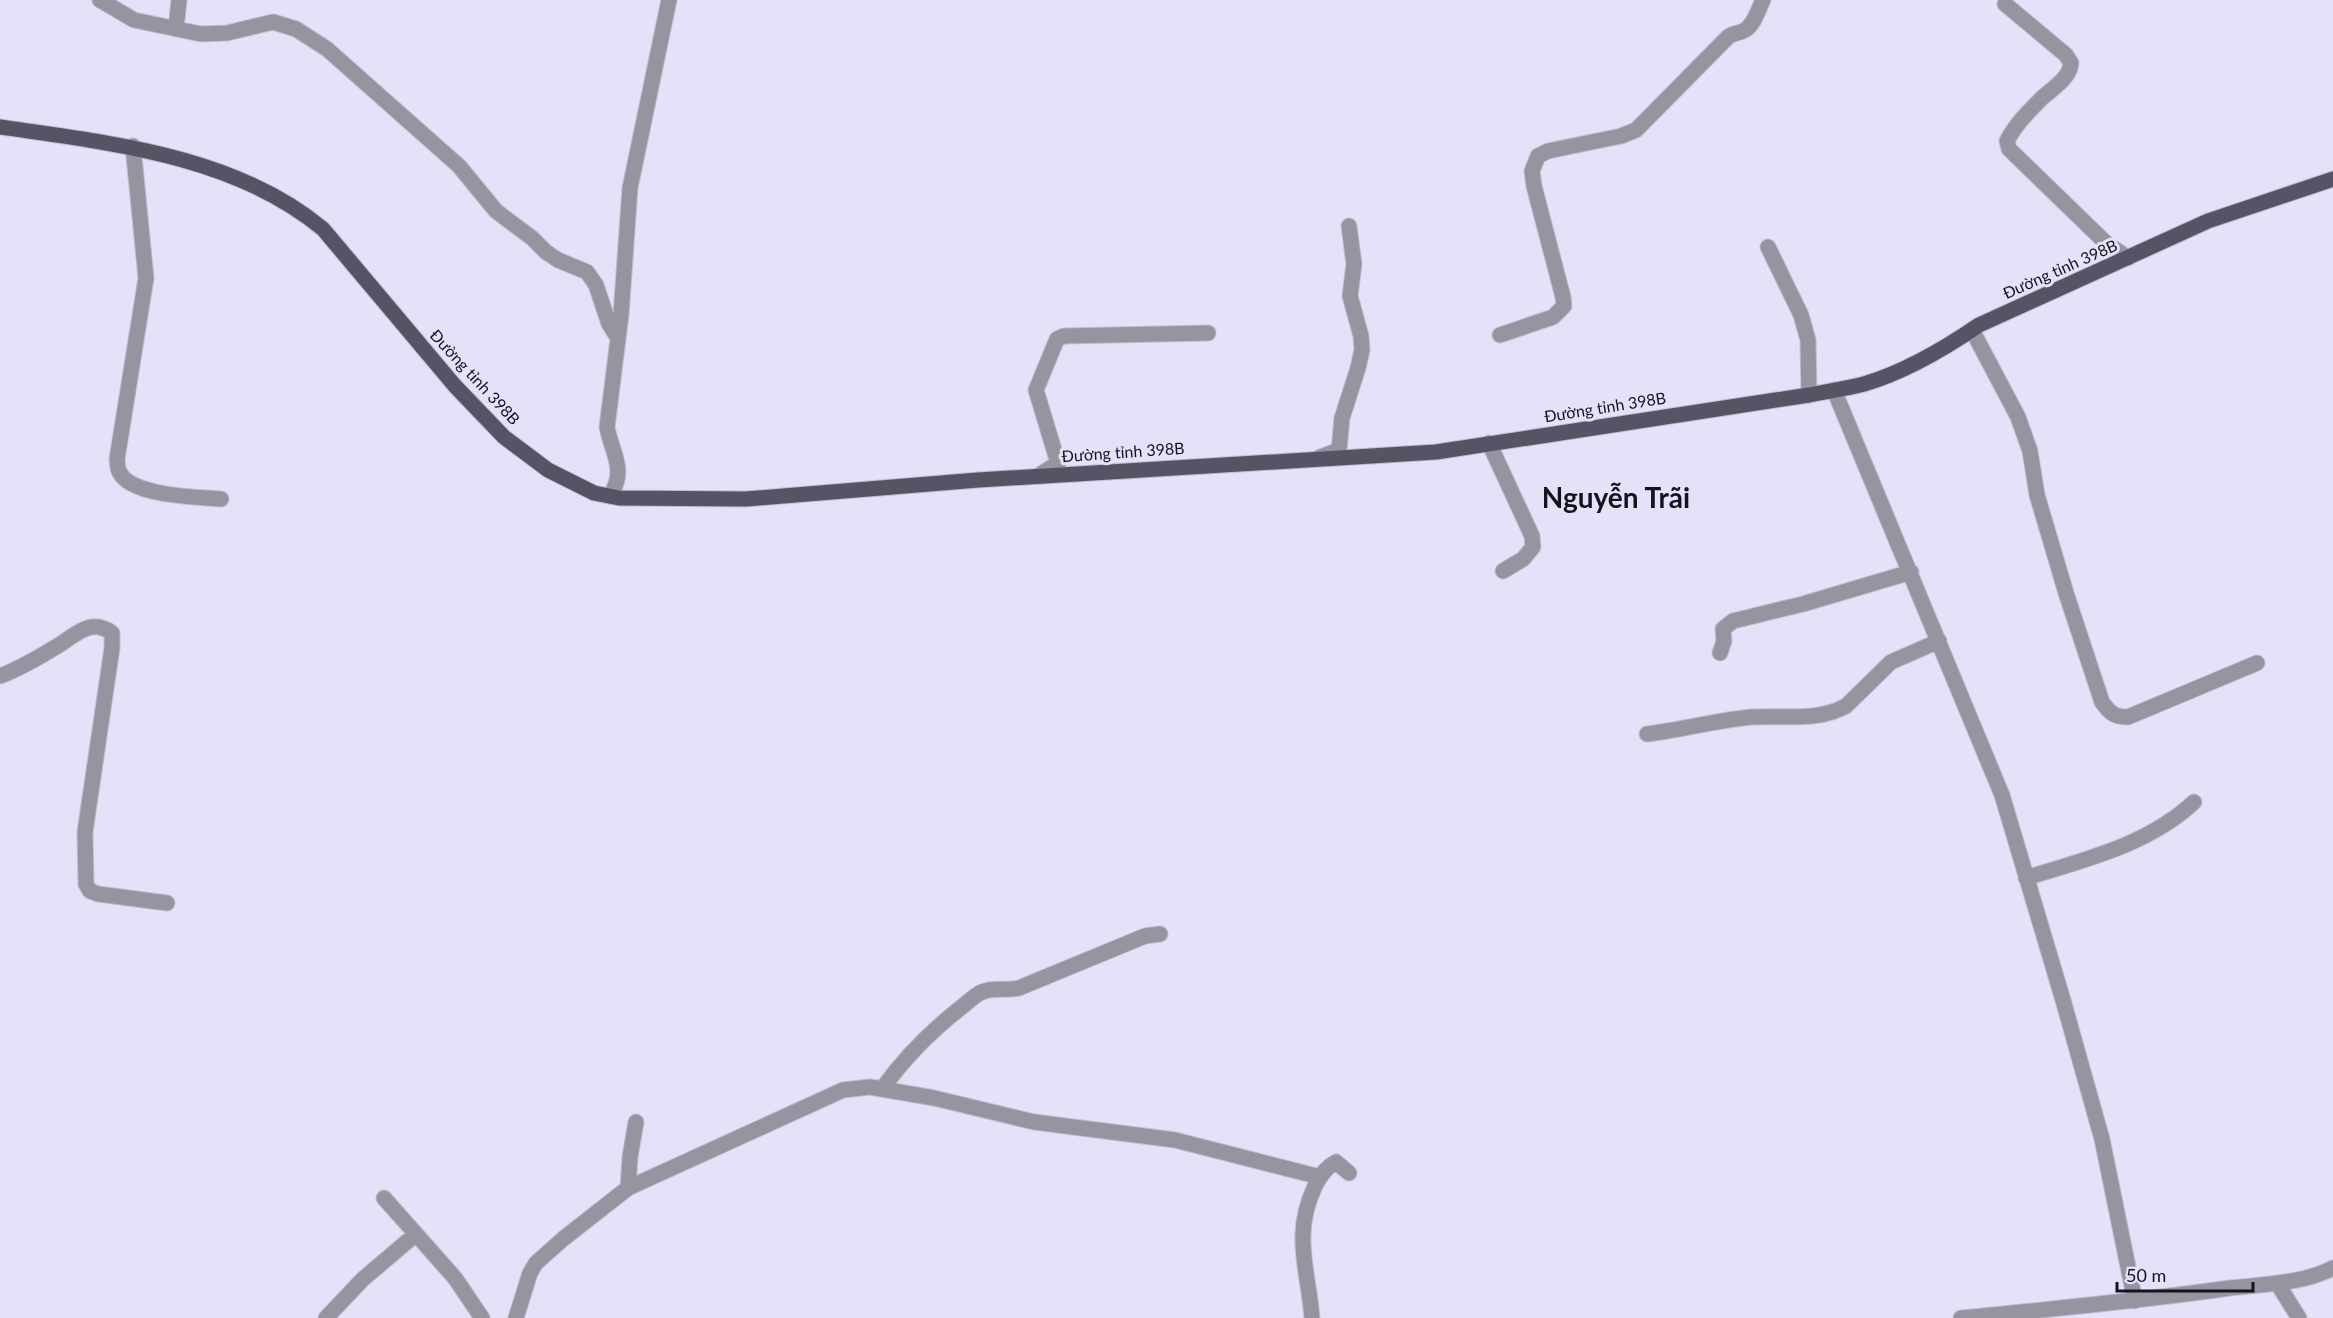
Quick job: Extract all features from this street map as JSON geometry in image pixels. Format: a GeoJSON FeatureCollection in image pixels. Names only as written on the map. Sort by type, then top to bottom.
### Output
{"type":"FeatureCollection","features":[{"type":"Feature","properties":{"kind":"main road","name":"Đường tỉnh 398B"},"geometry":{"type":"LineString","coordinates":[[0,127],[133,146],[208,167],[274,196],[305,214],[323,229],[455,386],[504,437],[548,470],[594,493],[610,496],[746,500],[1038,476],[1436,452],[1809,395],[1864,384],[1916,362],[1972,330],[2208,221],[2333,179]]}},
{"type":"Feature","properties":{"kind":"street"},"geometry":{"type":"LineString","coordinates":[[100,0],[134,20],[201,34],[227,33],[273,22],[296,28],[327,49],[459,166],[496,212],[558,260],[587,272],[596,285],[609,324],[618,339]]}},
{"type":"Feature","properties":{"kind":"street"},"geometry":{"type":"LineString","coordinates":[[176,29],[179,0]]}},
{"type":"Feature","properties":{"kind":"street"},"geometry":{"type":"LineString","coordinates":[[610,496],[618,482],[618,462],[609,440],[607,427],[618,339],[630,188],[669,0]]}},
{"type":"Feature","properties":{"kind":"street"},"geometry":{"type":"LineString","coordinates":[[1500,334],[1553,317],[1564,306],[1534,186],[1532,171],[1538,156],[1548,151],[1622,136],[1636,130],[1733,32],[1749,28],[1763,0]]}},
{"type":"Feature","properties":{"kind":"street"},"geometry":{"type":"LineString","coordinates":[[2005,4],[2066,55],[2072,63],[2066,76],[2041,98],[2012,130],[2007,141],[2009,149],[2106,243],[2128,258]]}},
{"type":"Feature","properties":{"kind":"street"},"geometry":{"type":"LineString","coordinates":[[133,146],[146,278],[117,459],[118,471],[124,479],[155,492],[221,499]]}},
{"type":"Feature","properties":{"kind":"street"},"geometry":{"type":"LineString","coordinates":[[1318,458],[1339,450],[1342,418],[1362,350],[1361,336],[1350,296],[1353,264],[1349,226]]}},
{"type":"Feature","properties":{"kind":"street"},"geometry":{"type":"LineString","coordinates":[[1768,247],[1801,315],[1808,340],[1809,395]]}},
{"type":"Feature","properties":{"kind":"street"},"geometry":{"type":"LineString","coordinates":[[1972,330],[2018,417],[2030,451],[2037,495],[2066,593],[2102,702],[2109,713],[2118,717],[2128,717],[2257,663]]}},
{"type":"Feature","properties":{"kind":"street"},"geometry":{"type":"LineString","coordinates":[[1038,476],[1058,463],[1036,390],[1057,339],[1064,336],[1208,333]]}},
{"type":"Feature","properties":{"kind":"street"},"geometry":{"type":"LineString","coordinates":[[1834,390],[2002,795],[2108,1161],[2135,1301]]}},
{"type":"Feature","properties":{"kind":"street"},"geometry":{"type":"LineString","coordinates":[[1489,443],[1532,536],[1533,547],[1523,559],[1503,572]]}},
{"type":"Feature","properties":{"kind":"street"},"geometry":{"type":"LineString","coordinates":[[1720,653],[1724,641],[1724,629],[1733,621],[1803,604],[1911,572]]}},
{"type":"Feature","properties":{"kind":"street"},"geometry":{"type":"LineString","coordinates":[[0,676],[17,670],[57,647],[75,633],[89,627],[104,627],[112,633],[112,648],[85,832],[86,884],[90,891],[98,894],[166,903]]}},
{"type":"Feature","properties":{"kind":"street"},"geometry":{"type":"LineString","coordinates":[[1647,734],[1750,717],[1809,716],[1837,711],[1846,706],[1891,662],[1939,640]]}},
{"type":"Feature","properties":{"kind":"street"},"geometry":{"type":"LineString","coordinates":[[2026,878],[2143,838],[2177,818],[2194,802]]}},
{"type":"Feature","properties":{"kind":"street"},"geometry":{"type":"LineString","coordinates":[[882,1089],[899,1066],[941,1023],[980,993],[1019,988],[1145,936],[1160,934]]}},
{"type":"Feature","properties":{"kind":"street"},"geometry":{"type":"LineString","coordinates":[[516,1318],[530,1273],[536,1263],[628,1188],[843,1090],[860,1087],[934,1098],[1034,1122],[1175,1140],[1320,1177]]}},
{"type":"Feature","properties":{"kind":"street"},"geometry":{"type":"LineString","coordinates":[[628,1188],[636,1122]]}},
{"type":"Feature","properties":{"kind":"street"},"geometry":{"type":"LineString","coordinates":[[1312,1318],[1301,1233],[1308,1202],[1320,1177],[1329,1166],[1336,1162],[1349,1173]]}},
{"type":"Feature","properties":{"kind":"street"},"geometry":{"type":"LineString","coordinates":[[384,1198],[455,1278],[482,1318]]}},
{"type":"Feature","properties":{"kind":"street"},"geometry":{"type":"LineString","coordinates":[[326,1318],[363,1279],[416,1234]]}},
{"type":"Feature","properties":{"kind":"street"},"geometry":{"type":"LineString","coordinates":[[1961,1318],[2031,1315],[2277,1283],[2322,1274],[2333,1268]]}},
{"type":"Feature","properties":{"kind":"street"},"geometry":{"type":"LineString","coordinates":[[2277,1283],[2299,1318]]}},
{"type":"Feature","properties":{"kind":"district","name":"Nguyễn Trãi"},"geometry":{"type":"Point","coordinates":[1616,498]}}]}
